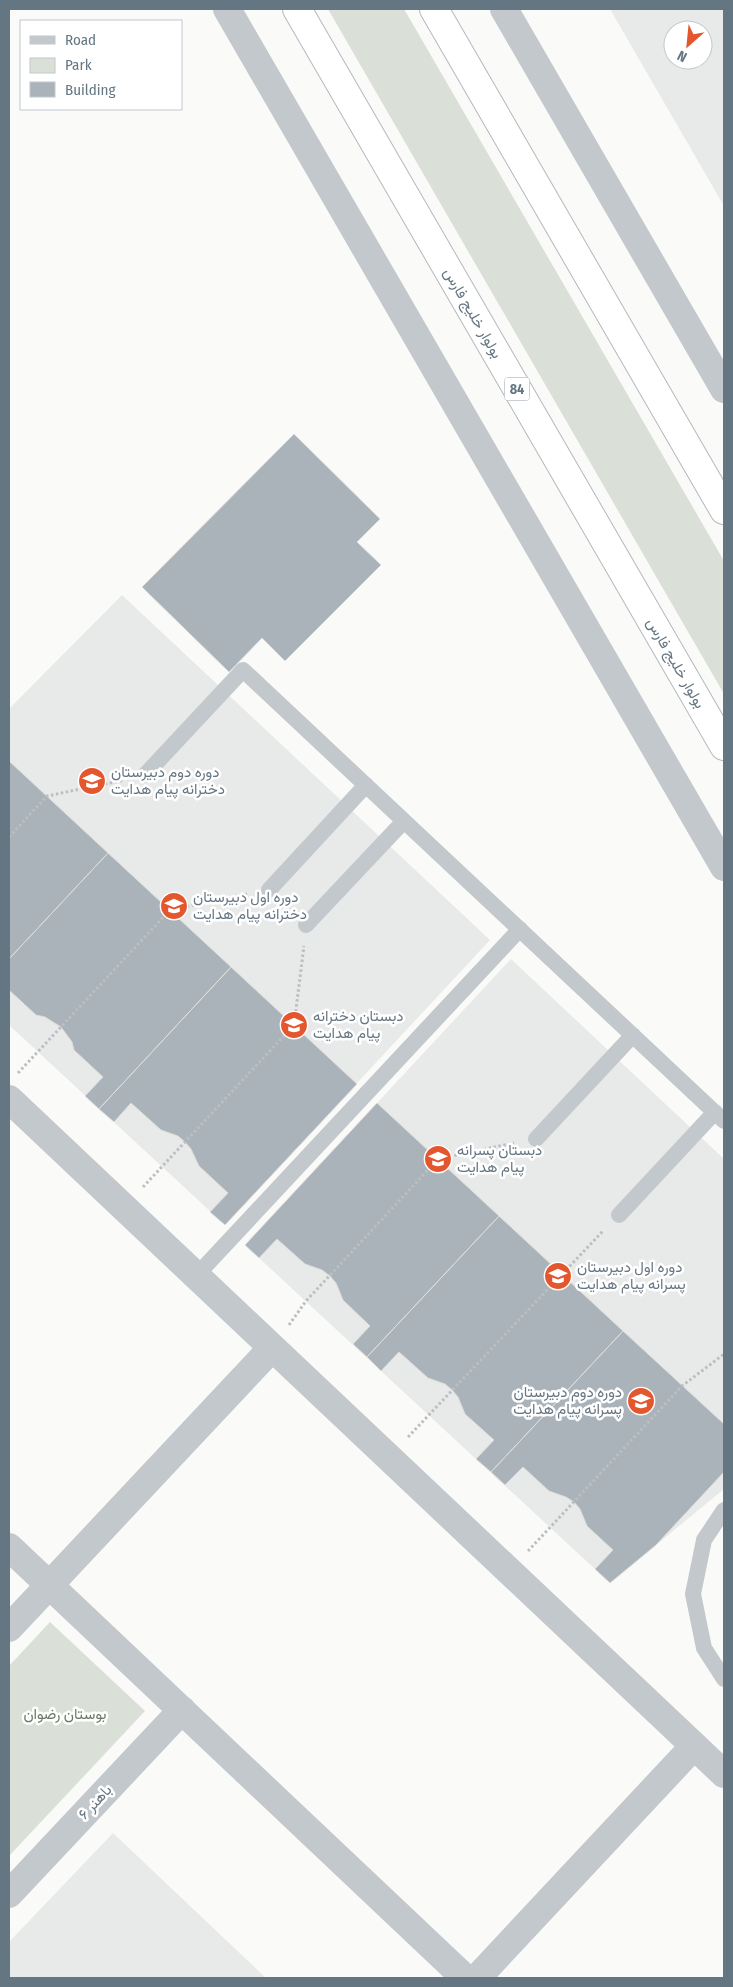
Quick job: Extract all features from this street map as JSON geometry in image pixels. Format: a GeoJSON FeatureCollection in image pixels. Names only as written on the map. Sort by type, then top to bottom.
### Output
{"type":"FeatureCollection","features":[{"type":"Feature","properties":{"kind":"highway"},"geometry":{"type":"LineString","coordinates":[[434,9],[724,510]]}},
{"type":"Feature","properties":{"kind":"highway","name":"بولوار خلیج فارس"},"geometry":{"type":"LineString","coordinates":[[303,16],[724,746]]}},
{"type":"Feature","properties":{"kind":"street"},"geometry":{"type":"LineString","coordinates":[[227,9],[724,867]]}},
{"type":"Feature","properties":{"kind":"street"},"geometry":{"type":"LineString","coordinates":[[504,9],[724,389]]}},
{"type":"Feature","properties":{"kind":"street"},"geometry":{"type":"LineString","coordinates":[[12,1088],[124,1208],[724,1774]]}},
{"type":"Feature","properties":{"kind":"street"},"geometry":{"type":"LineString","coordinates":[[9,1628],[272,1348]]}},
{"type":"Feature","properties":{"kind":"street"},"geometry":{"type":"LineString","coordinates":[[9,1547],[465,1978]]}},
{"type":"Feature","properties":{"kind":"street","name":"باهنر ۶"},"geometry":{"type":"LineString","coordinates":[[9,1894],[182,1710]]}},
{"type":"Feature","properties":{"kind":"street"},"geometry":{"type":"LineString","coordinates":[[478,1978],[694,1746]]}},
{"type":"Feature","properties":{"kind":"lane"},"geometry":{"type":"LineString","coordinates":[[145,775],[243,670],[719,1116],[619,1215]]}},
{"type":"Feature","properties":{"kind":"lane"},"geometry":{"type":"LineString","coordinates":[[268,890],[366,785]]}},
{"type":"Feature","properties":{"kind":"lane"},"geometry":{"type":"LineString","coordinates":[[306,925],[404,821]]}},
{"type":"Feature","properties":{"kind":"lane"},"geometry":{"type":"LineString","coordinates":[[196,1276],[520,929]]}},
{"type":"Feature","properties":{"kind":"lane"},"geometry":{"type":"LineString","coordinates":[[536,1138],[633,1035]]}},
{"type":"Feature","properties":{"kind":"lane"},"geometry":{"type":"LineString","coordinates":[[724,1510],[704,1540],[693,1594],[704,1648],[724,1679]]}},
{"type":"Feature","properties":{"kind":"path"},"geometry":{"type":"LineString","coordinates":[[9,837],[47,796],[145,775]]}},
{"type":"Feature","properties":{"kind":"path"},"geometry":{"type":"LineString","coordinates":[[12,1088],[170,910],[268,890]]}},
{"type":"Feature","properties":{"kind":"path"},"geometry":{"type":"LineString","coordinates":[[124,1208],[294,1025],[306,925]]}},
{"type":"Feature","properties":{"kind":"path"},"geometry":{"type":"LineString","coordinates":[[272,1348],[306,1301],[438,1159],[536,1138]]}},
{"type":"Feature","properties":{"kind":"path"},"geometry":{"type":"LineString","coordinates":[[389,1458],[561,1273],[619,1215]]}},
{"type":"Feature","properties":{"kind":"path"},"geometry":{"type":"LineString","coordinates":[[509,1572],[682,1386],[724,1354]]}},
{"type":"Feature","properties":{"kind":"shaded area"},"geometry":{"type":"Polygon","coordinates":[[[610,9],[724,9],[724,206],[610,9]]]}},
{"type":"Feature","properties":{"kind":"shaded area"},"geometry":{"type":"Polygon","coordinates":[[[122,595],[490,940],[225,1225],[9,1025],[9,709],[122,595]]]}},
{"type":"Feature","properties":{"kind":"shaded area"},"geometry":{"type":"Polygon","coordinates":[[[511,959],[724,1159],[724,1489],[610,1583],[245,1245],[511,959]]]}},
{"type":"Feature","properties":{"kind":"shaded area"},"geometry":{"type":"Polygon","coordinates":[[[113,1833],[266,1978],[9,1978],[9,1942],[113,1833]]]}},
{"type":"Feature","properties":{"kind":"green space"},"geometry":{"type":"Polygon","coordinates":[[[328,9],[404,9],[724,561],[724,694],[328,9]]]}},
{"type":"Feature","properties":{"kind":"green space","name":"بوستان رضوان"},"geometry":{"type":"Polygon","coordinates":[[[50,1622],[145,1711],[9,1856],[9,1666],[50,1622]]]}},
{"type":"Feature","properties":{"kind":"building"},"geometry":{"type":"Polygon","coordinates":[[[294,434],[380,519],[357,542],[381,565],[285,661],[262,638],[229,672],[142,587],[294,434]]]}},
{"type":"Feature","properties":{"kind":"building"},"geometry":{"type":"Polygon","coordinates":[[[9,761],[108,853],[9,959],[9,761]]]}},
{"type":"Feature","properties":{"kind":"building"},"geometry":{"type":"Polygon","coordinates":[[[108,853],[231,967],[99,1109],[85,1096],[103,1077],[74,1050],[72,1042],[61,1027],[45,1017],[36,1015],[9,990],[9,959],[108,853]]]}},
{"type":"Feature","properties":{"kind":"building"},"geometry":{"type":"Polygon","coordinates":[[[231,967],[357,1084],[225,1225],[210,1212],[228,1193],[199,1166],[191,1149],[185,1142],[178,1136],[161,1130],[131,1103],[114,1122],[99,1109],[231,967]]]}},
{"type":"Feature","properties":{"kind":"building"},"geometry":{"type":"Polygon","coordinates":[[[377,1103],[499,1216],[367,1357],[353,1344],[370,1326],[343,1300],[336,1283],[330,1276],[322,1270],[305,1264],[277,1239],[259,1258],[245,1245],[377,1103]]]}},
{"type":"Feature","properties":{"kind":"building"},"geometry":{"type":"Polygon","coordinates":[[[499,1216],[623,1331],[491,1472],[476,1459],[494,1440],[465,1414],[458,1397],[452,1390],[445,1384],[428,1378],[399,1352],[381,1371],[367,1357],[499,1216]]]}},
{"type":"Feature","properties":{"kind":"building","name":"دوره دوم دبیرستان پسرانه پیام هدایت"},"geometry":{"type":"Polygon","coordinates":[[[623,1331],[724,1424],[724,1472],[656,1545],[610,1583],[595,1569],[613,1550],[587,1526],[580,1509],[574,1502],[549,1491],[523,1467],[505,1485],[491,1472],[623,1331]]]}},
{"type":"Feature","properties":{"kind":"place","name":"دوره دوم دبیرستان دخترانه پیام هدایت"},"geometry":{"type":"Point","coordinates":[92,781]}},
{"type":"Feature","properties":{"kind":"place","name":"دوره اول دبیرستان دخترانه پیام هدایت"},"geometry":{"type":"Point","coordinates":[174,906]}},
{"type":"Feature","properties":{"kind":"place","name":"دبستان دخترانه پیام هدایت"},"geometry":{"type":"Point","coordinates":[294,1025]}},
{"type":"Feature","properties":{"kind":"place","name":"دبستان پسرانه پیام هدایت"},"geometry":{"type":"Point","coordinates":[438,1159]}},
{"type":"Feature","properties":{"kind":"place","name":"دوره اول دبیرستان پسرانه پیام هدایت"},"geometry":{"type":"Point","coordinates":[558,1276]}},
{"type":"Feature","properties":{"kind":"place","name":"دوره دوم دبیرستان پسرانه پیام هدایت"},"geometry":{"type":"Point","coordinates":[641,1401]}}]}
